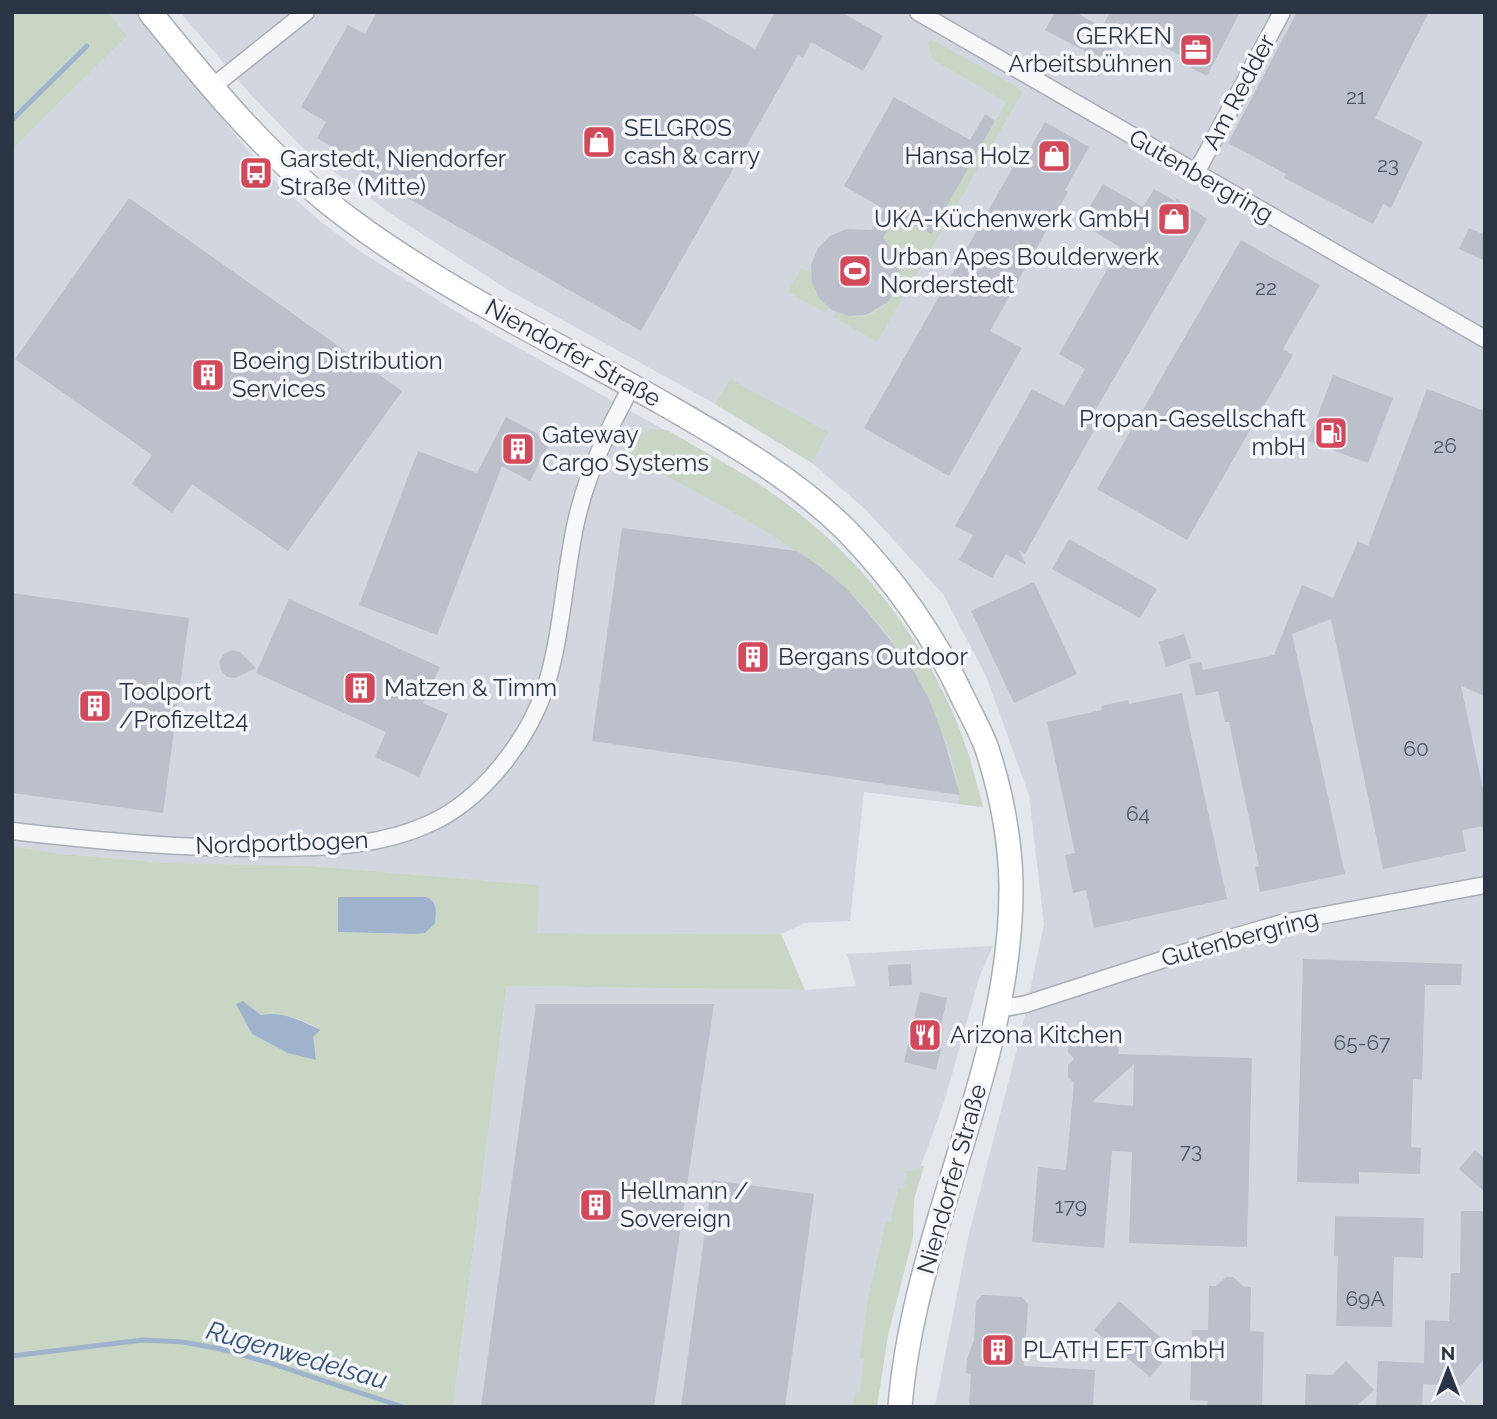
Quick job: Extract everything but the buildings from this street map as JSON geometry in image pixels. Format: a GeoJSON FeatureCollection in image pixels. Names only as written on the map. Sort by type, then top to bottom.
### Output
{"type":"FeatureCollection","features":[{"type":"Feature","properties":{"kind":"main road","name":"Niendorfer Straße"},"geometry":{"type":"LineString","coordinates":[[150,12],[211,88],[264,145],[313,190],[355,223],[496,310],[718,435],[782,477],[843,528],[895,585],[945,659],[987,748],[1007,829],[1011,880],[1008,957],[999,1009],[975,1102],[915,1307],[900,1407]]}},
{"type":"Feature","properties":{"kind":"street"},"geometry":{"type":"LineString","coordinates":[[211,88],[306,12]]}},
{"type":"Feature","properties":{"kind":"street","name":"Gutenbergring"},"geometry":{"type":"LineString","coordinates":[[918,12],[1485,339]]}},
{"type":"Feature","properties":{"kind":"street","name":"Am Redder"},"geometry":{"type":"LineString","coordinates":[[1196,173],[1283,12]]}},
{"type":"Feature","properties":{"kind":"street","name":"Nordportbogen"},"geometry":{"type":"LineString","coordinates":[[12,831],[144,844],[216,848],[305,848],[379,840],[409,832],[445,816],[470,798],[515,747],[545,689],[589,476],[608,430],[632,386]]}},
{"type":"Feature","properties":{"kind":"street","name":"Gutenbergring"},"geometry":{"type":"LineString","coordinates":[[999,1009],[1026,1004],[1282,923],[1485,885]]}},
{"type":"Feature","properties":{"kind":"shaded area"},"geometry":{"type":"Polygon","coordinates":[[[108,12],[135,12],[269,176],[320,221],[361,252],[483,328],[755,481],[834,543],[887,602],[930,666],[969,755],[983,807],[864,792],[850,921],[805,923],[781,934],[536,933],[539,885],[313,866],[169,863],[62,854],[12,846],[12,149],[126,37],[108,12]]]}},
{"type":"Feature","properties":{"kind":"shaded area"},"geometry":{"type":"Polygon","coordinates":[[[180,12],[1485,12],[1485,1407],[935,1407],[969,1233],[1021,1034],[1044,924],[1029,795],[986,676],[943,594],[866,510],[812,463],[715,404],[510,291],[391,214],[304,149],[251,95],[180,12]]]}},
{"type":"Feature","properties":{"kind":"shaded area"},"geometry":{"type":"Polygon","coordinates":[[[993,946],[980,975],[945,1099],[921,1166],[914,1172],[868,1407],[453,1407],[507,986],[805,990],[856,986],[847,954],[993,946]]]}},
{"type":"Feature","properties":{"kind":"green space"},"geometry":{"type":"Polygon","coordinates":[[[12,12],[108,12],[127,36],[12,149],[12,12]]]}},
{"type":"Feature","properties":{"kind":"green space"},"geometry":{"type":"Polygon","coordinates":[[[931,39],[1019,88],[1022,93],[877,342],[833,317],[836,312],[854,316],[869,315],[882,308],[891,297],[896,284],[897,269],[893,253],[883,238],[896,215],[931,234],[1006,102],[932,59],[929,43],[931,39]]]}},
{"type":"Feature","properties":{"kind":"green space"},"geometry":{"type":"Polygon","coordinates":[[[801,268],[811,273],[815,291],[829,308],[826,313],[788,292],[801,268]]]}},
{"type":"Feature","properties":{"kind":"green space"},"geometry":{"type":"Polygon","coordinates":[[[730,379],[828,432],[812,463],[715,404],[730,379]]]}},
{"type":"Feature","properties":{"kind":"green space"},"geometry":{"type":"Polygon","coordinates":[[[650,429],[667,430],[766,489],[807,520],[858,568],[901,621],[937,680],[961,734],[983,807],[959,804],[953,762],[942,731],[905,658],[876,620],[815,562],[726,508],[626,455],[633,443],[650,429]]]}},
{"type":"Feature","properties":{"kind":"green space"},"geometry":{"type":"Polygon","coordinates":[[[12,846],[62,854],[169,863],[313,866],[539,885],[537,933],[781,934],[805,990],[507,986],[453,1407],[12,1407],[12,846]],[[339,897],[338,932],[414,934],[339,897]],[[243,1001],[252,1034],[313,1037],[321,1030],[292,1017],[261,1015],[243,1001]]]}},
{"type":"Feature","properties":{"kind":"green space"},"geometry":{"type":"Polygon","coordinates":[[[924,1166],[914,1199],[913,1237],[888,1335],[877,1407],[853,1407],[855,1392],[860,1393],[864,1359],[860,1358],[868,1299],[886,1221],[891,1221],[898,1188],[904,1189],[907,1171],[914,1171],[924,1166]]]}},
{"type":"Feature","properties":{"kind":"water"},"geometry":{"type":"Polygon","coordinates":[[[338,897],[426,897],[434,904],[435,923],[425,933],[338,932],[338,897]]]}},
{"type":"Feature","properties":{"kind":"water"},"geometry":{"type":"Polygon","coordinates":[[[243,1001],[261,1015],[285,1016],[321,1030],[313,1037],[316,1060],[288,1053],[252,1034],[236,1004],[243,1001]]]}},
{"type":"Feature","properties":{"kind":"waterway"},"geometry":{"type":"LineString","coordinates":[[12,120],[87,46]]}},
{"type":"Feature","properties":{"kind":"waterway","name":"Rugenwedelsau"},"geometry":{"type":"LineString","coordinates":[[12,1356],[143,1340],[183,1342],[267,1362],[403,1407]]}},
{"type":"Feature","properties":{"kind":"place","name":"GERKEN Arbeitsbühnen"},"geometry":{"type":"Point","coordinates":[1196,50]}},
{"type":"Feature","properties":{"kind":"place","name":"SELGROS cash & carry"},"geometry":{"type":"Point","coordinates":[599,142]}},
{"type":"Feature","properties":{"kind":"place","name":"Hansa Holz"},"geometry":{"type":"Point","coordinates":[1054,156]}},
{"type":"Feature","properties":{"kind":"place","name":"Garstedt, Niendorfer Straße (Mitte)"},"geometry":{"type":"Point","coordinates":[256,173]}},
{"type":"Feature","properties":{"kind":"place","name":"UKA-Küchenwerk GmbH"},"geometry":{"type":"Point","coordinates":[1174,219]}},
{"type":"Feature","properties":{"kind":"place","name":"Urban Apes Boulderwerk Norderstedt"},"geometry":{"type":"Point","coordinates":[855,271]}},
{"type":"Feature","properties":{"kind":"place","name":"Boeing Distribution Services"},"geometry":{"type":"Point","coordinates":[208,375]}},
{"type":"Feature","properties":{"kind":"place","name":"Propan-Gesellschaft mbH"},"geometry":{"type":"Point","coordinates":[1331,433]}},
{"type":"Feature","properties":{"kind":"place","name":"Gateway Cargo Systems"},"geometry":{"type":"Point","coordinates":[518,449]}},
{"type":"Feature","properties":{"kind":"place","name":"Bergans Outdoor"},"geometry":{"type":"Point","coordinates":[753,657]}},
{"type":"Feature","properties":{"kind":"place","name":"Matzen & Timm"},"geometry":{"type":"Point","coordinates":[360,688]}},
{"type":"Feature","properties":{"kind":"place","name":"Toolport /Profizelt24"},"geometry":{"type":"Point","coordinates":[95,706]}},
{"type":"Feature","properties":{"kind":"place","name":"Arizona Kitchen"},"geometry":{"type":"Point","coordinates":[925,1035]}},
{"type":"Feature","properties":{"kind":"place","name":"Hellmann / Sovereign"},"geometry":{"type":"Point","coordinates":[596,1205]}},
{"type":"Feature","properties":{"kind":"place","name":"PLATH EFT GmbH"},"geometry":{"type":"Point","coordinates":[998,1350]}}]}
